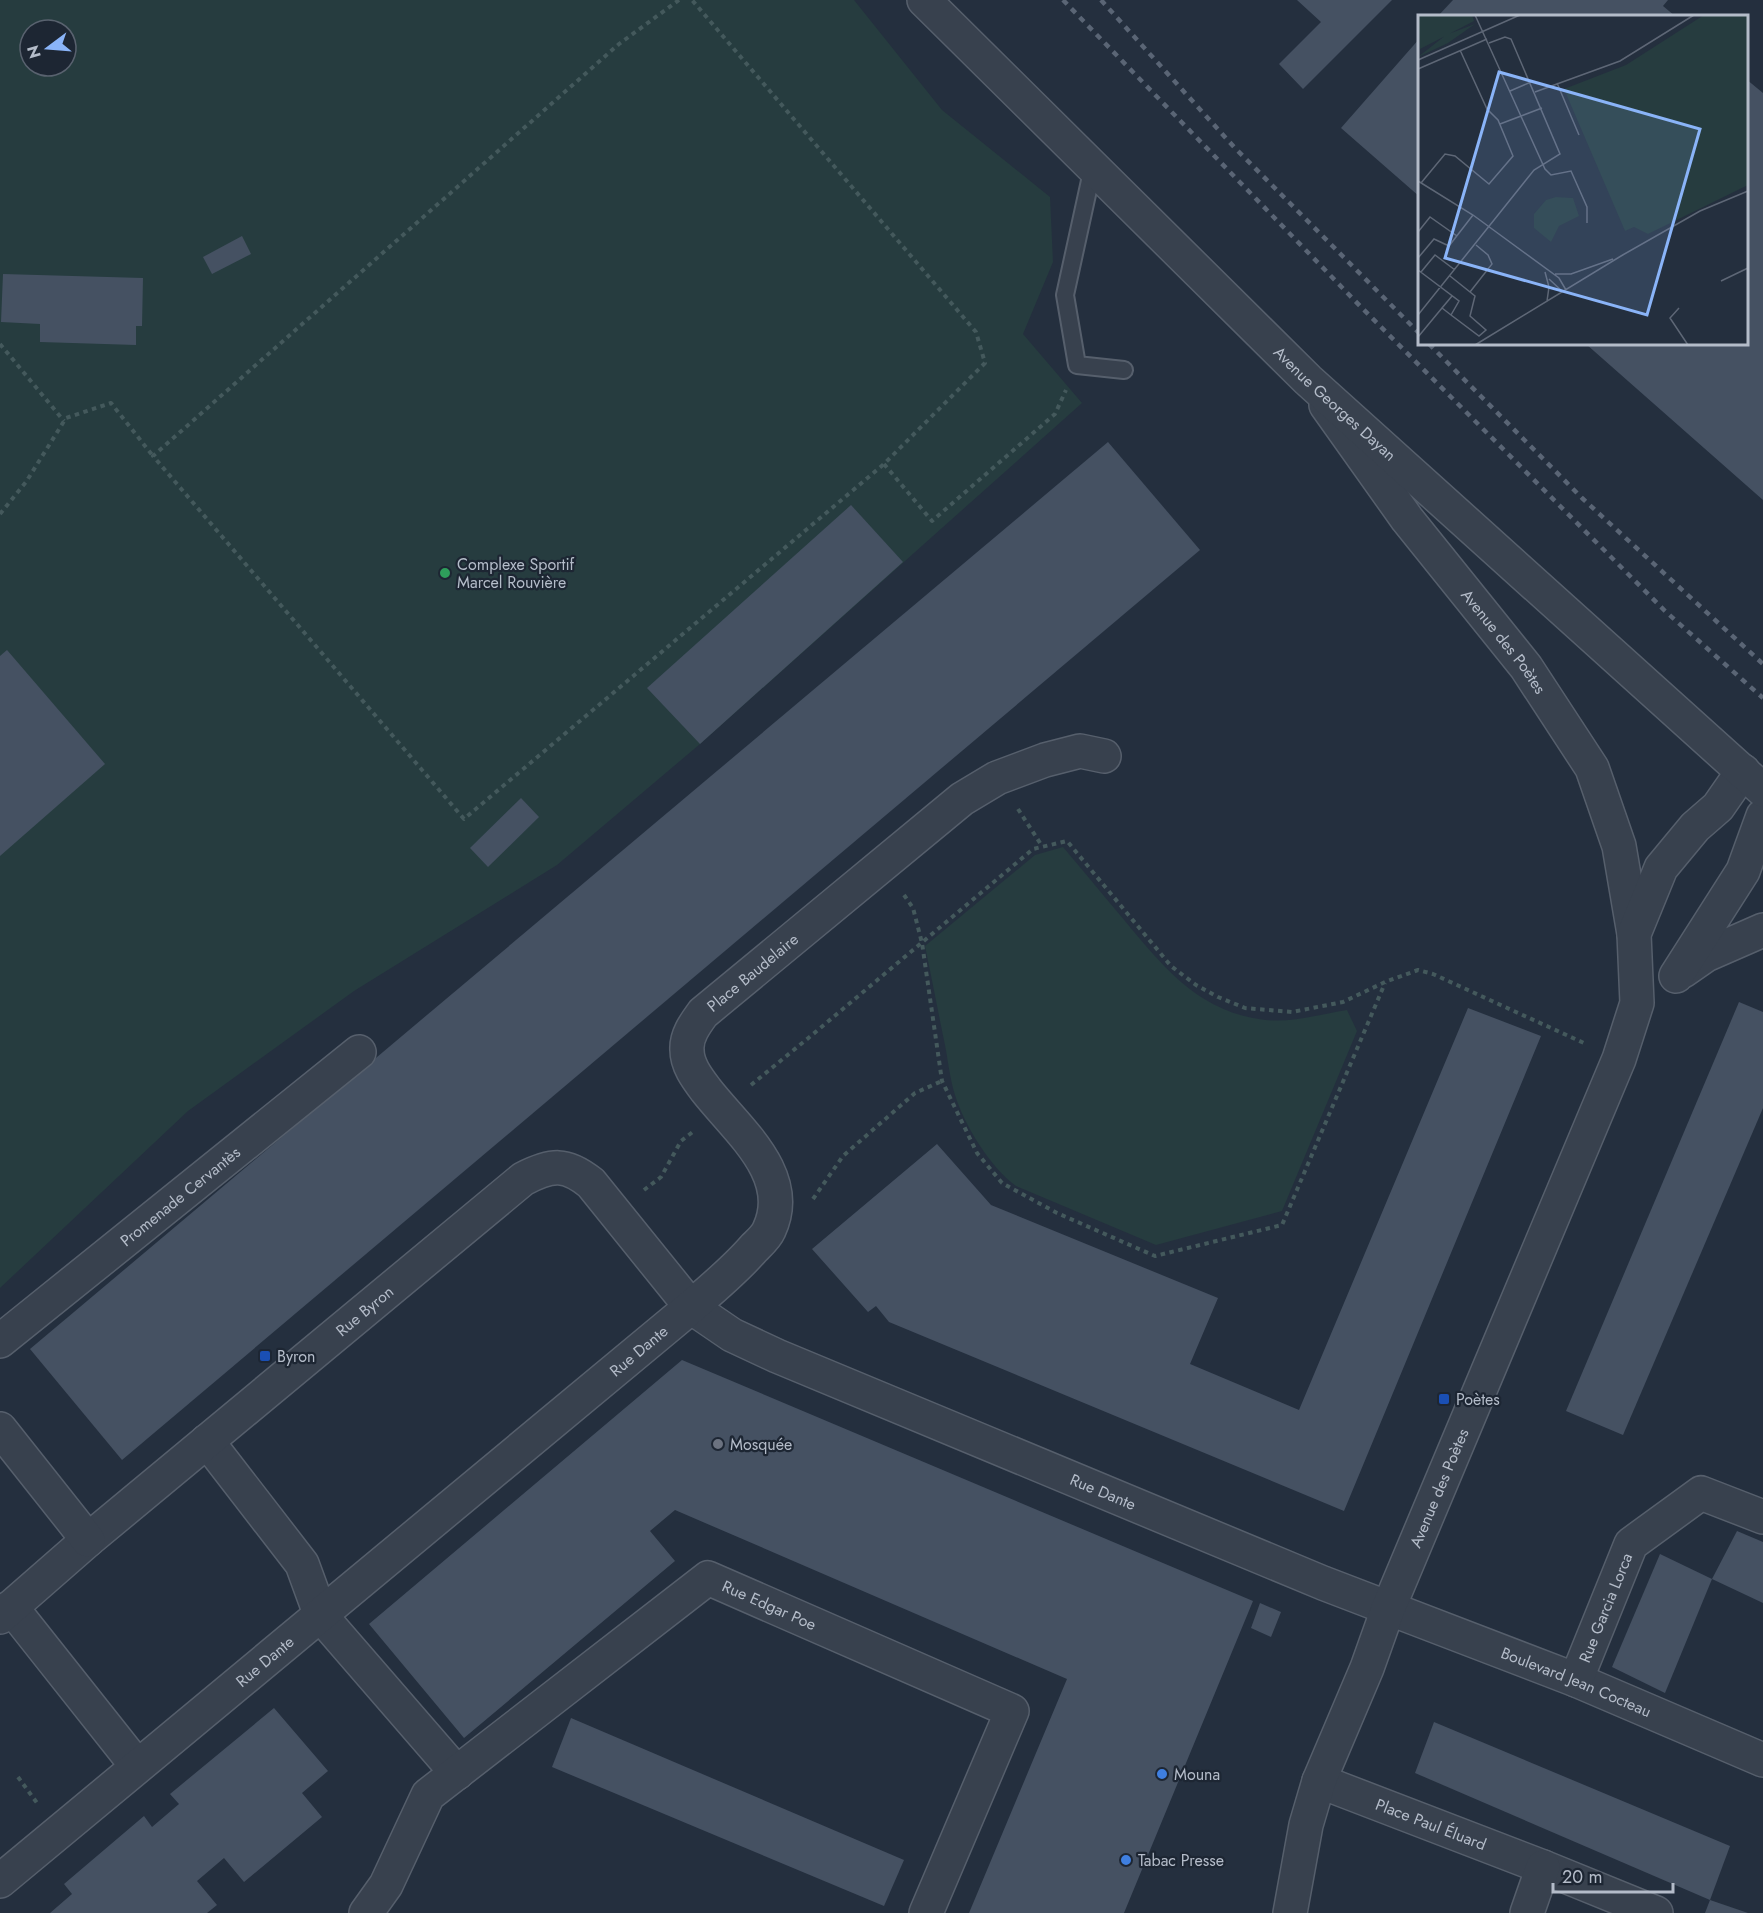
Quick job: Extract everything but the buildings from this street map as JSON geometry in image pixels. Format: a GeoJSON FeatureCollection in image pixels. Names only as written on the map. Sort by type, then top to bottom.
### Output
{"type":"FeatureCollection","features":[{"type":"Feature","properties":{"kind":"street","name":"Avenue Georges Dayan"},"geometry":{"type":"LineString","coordinates":[[924,0],[1308,380],[1753,780]]}},
{"type":"Feature","properties":{"kind":"street","name":"Avenue des Poètes"},"geometry":{"type":"LineString","coordinates":[[1290,1913],[1306,1825],[1319,1781],[1367,1668],[1388,1609],[1618,1059],[1637,1003],[1634,934],[1619,846],[1592,768],[1526,667],[1407,519],[1308,380]]}},
{"type":"Feature","properties":{"kind":"street","name":"Place Baudelaire"},"geometry":{"type":"LineString","coordinates":[[691,1307],[740,1264],[768,1233],[774,1215],[776,1193],[762,1157],[721,1109],[690,1067],[686,1049],[692,1029],[703,1013],[962,799],[997,778],[1046,760],[1080,751],[1104,756]]}},
{"type":"Feature","properties":{"kind":"street","name":"Avenue des Poètes"},"geometry":{"type":"LineString","coordinates":[[1634,934],[1661,868],[1695,826],[1753,780]]}},
{"type":"Feature","properties":{"kind":"street"},"geometry":{"type":"LineString","coordinates":[[1676,976],[1743,871],[1763,816]]}},
{"type":"Feature","properties":{"kind":"street"},"geometry":{"type":"LineString","coordinates":[[1637,1003],[1706,955],[1763,930]]}},
{"type":"Feature","properties":{"kind":"street","name":"Promenade Cervantès"},"geometry":{"type":"LineString","coordinates":[[0,1341],[358,1052]]}},
{"type":"Feature","properties":{"kind":"street","name":"Rue Byron"},"geometry":{"type":"LineString","coordinates":[[5,1612],[88,1540],[524,1179],[542,1169],[563,1168],[577,1172],[591,1183],[691,1307]]}},
{"type":"Feature","properties":{"kind":"street","name":"Rue Dante"},"geometry":{"type":"LineString","coordinates":[[0,1881],[691,1307],[732,1335],[777,1356],[1388,1609]]}},
{"type":"Feature","properties":{"kind":"street"},"geometry":{"type":"LineString","coordinates":[[0,1429],[88,1540]]}},
{"type":"Feature","properties":{"kind":"street"},"geometry":{"type":"LineString","coordinates":[[207,1441],[302,1564],[321,1616],[457,1773],[428,1795],[386,1885],[366,1913]]}},
{"type":"Feature","properties":{"kind":"street","name":"Rue Garcia Lorca"},"geometry":{"type":"LineString","coordinates":[[1576,1680],[1630,1544],[1701,1493],[1763,1517]]}},
{"type":"Feature","properties":{"kind":"street","name":"Rue Edgar Poe"},"geometry":{"type":"LineString","coordinates":[[457,1773],[708,1578],[1012,1711],[926,1913]]}},
{"type":"Feature","properties":{"kind":"street","name":"Boulevard Jean Cocteau"},"geometry":{"type":"LineString","coordinates":[[1388,1609],[1576,1680],[1763,1760]]}},
{"type":"Feature","properties":{"kind":"street"},"geometry":{"type":"LineString","coordinates":[[5,1612],[137,1767]]}},
{"type":"Feature","properties":{"kind":"street","name":"Place Paul Éluard"},"geometry":{"type":"LineString","coordinates":[[1319,1781],[1656,1913]]}},
{"type":"Feature","properties":{"kind":"street"},"geometry":{"type":"LineString","coordinates":[[1527,1913],[1543,1867]]}},
{"type":"Feature","properties":{"kind":"lane"},"geometry":{"type":"LineString","coordinates":[[1093,167],[1065,295],[1077,365],[1124,370]]}},
{"type":"Feature","properties":{"kind":"path"},"geometry":{"type":"LineString","coordinates":[[153,456],[619,44],[679,0]]}},
{"type":"Feature","properties":{"kind":"path"},"geometry":{"type":"LineString","coordinates":[[0,514],[26,482],[66,418],[111,403],[153,456],[464,819],[884,464],[985,363],[976,332],[692,0]]}},
{"type":"Feature","properties":{"kind":"path"},"geometry":{"type":"LineString","coordinates":[[0,344],[64,421]]}},
{"type":"Feature","properties":{"kind":"path"},"geometry":{"type":"LineString","coordinates":[[884,464],[932,521],[1055,414],[1077,365]]}},
{"type":"Feature","properties":{"kind":"path"},"geometry":{"type":"LineString","coordinates":[[614,1212],[661,1177],[681,1141],[812,1035],[1033,849],[1067,841],[1172,966],[1196,985],[1245,1008],[1292,1012],[1343,1002],[1385,982],[1418,970],[1433,974],[1618,1059]]}},
{"type":"Feature","properties":{"kind":"path"},"geometry":{"type":"LineString","coordinates":[[880,865],[914,908],[922,943],[942,1081],[977,1153],[1002,1183],[1057,1214],[1155,1256],[1282,1225],[1385,982]]}},
{"type":"Feature","properties":{"kind":"path"},"geometry":{"type":"LineString","coordinates":[[774,1215],[812,1202],[843,1156],[915,1094],[942,1081]]}},
{"type":"Feature","properties":{"kind":"path"},"geometry":{"type":"LineString","coordinates":[[18,1777],[38,1804]]}},
{"type":"Feature","properties":{"kind":"green space","name":"Complexe Sportif Marcel Rouvière"},"geometry":{"type":"Polygon","coordinates":[[[0,0],[854,0],[942,110],[1050,197],[1053,262],[1023,334],[1082,403],[700,744],[557,865],[354,991],[188,1111],[0,1288],[0,0]]]}},
{"type":"Feature","properties":{"kind":"green space"},"geometry":{"type":"Polygon","coordinates":[[[1063,847],[1154,955],[1185,986],[1203,998],[1243,1016],[1276,1021],[1347,1010],[1357,1031],[1282,1211],[1156,1245],[1016,1186],[988,1157],[972,1132],[953,1089],[925,946],[1035,855],[1063,847]]]}},
{"type":"Feature","properties":{"kind":"railway"},"geometry":{"type":"LineString","coordinates":[[1063,0],[1360,306],[1665,611],[1763,698]]}},
{"type":"Feature","properties":{"kind":"railway"},"geometry":{"type":"LineString","coordinates":[[1101,0],[1234,147],[1418,332]]}},
{"type":"Feature","properties":{"kind":"railway"},"geometry":{"type":"LineString","coordinates":[[1430,345],[1582,498],[1763,664]]}},
{"type":"Feature","properties":{"kind":"place","name":"Complexe Sportif Marcel Rouvière"},"geometry":{"type":"Point","coordinates":[445,573]}},
{"type":"Feature","properties":{"kind":"place","name":"Byron"},"geometry":{"type":"Point","coordinates":[265,1356]}},
{"type":"Feature","properties":{"kind":"place","name":"Poètes"},"geometry":{"type":"Point","coordinates":[1444,1399]}},
{"type":"Feature","properties":{"kind":"place","name":"Mosquée"},"geometry":{"type":"Point","coordinates":[718,1444]}},
{"type":"Feature","properties":{"kind":"place","name":"Mouna"},"geometry":{"type":"Point","coordinates":[1162,1774]}},
{"type":"Feature","properties":{"kind":"place","name":"Tabac Presse"},"geometry":{"type":"Point","coordinates":[1126,1860]}}]}
